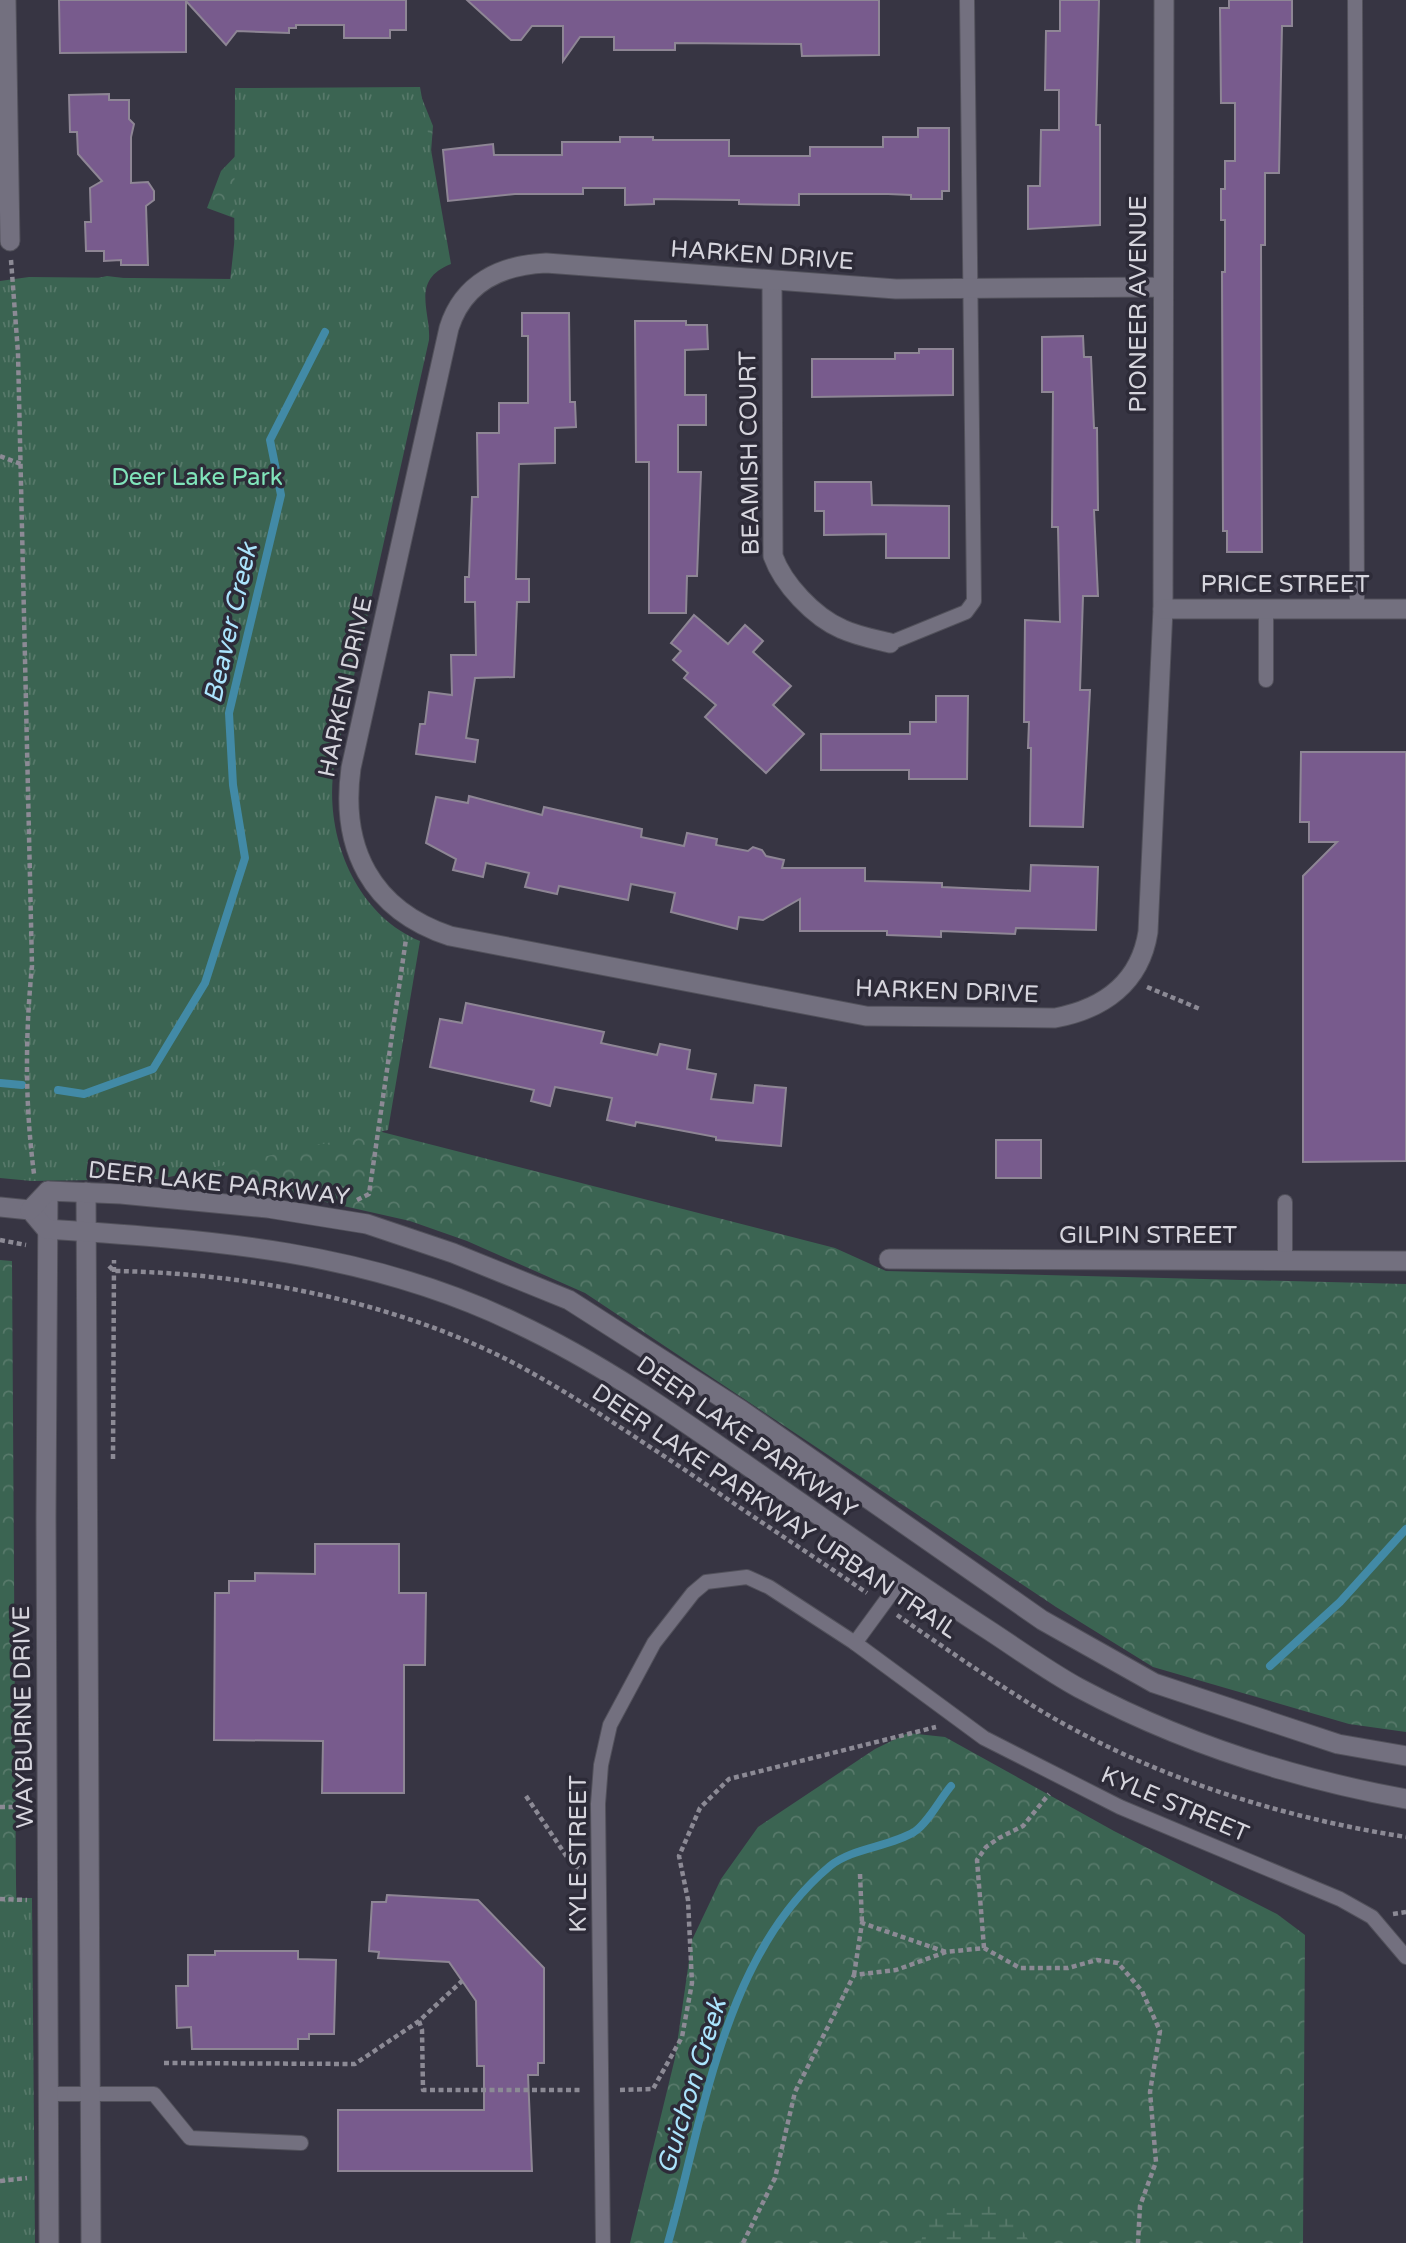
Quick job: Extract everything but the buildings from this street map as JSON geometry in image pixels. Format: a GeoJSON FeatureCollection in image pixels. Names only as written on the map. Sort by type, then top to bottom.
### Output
{"type":"FeatureCollection","features":[{"type":"Feature","properties":{"kind":"street"},"geometry":{"type":"LineString","coordinates":[[6,0],[10,241]]}},
{"type":"Feature","properties":{"kind":"street","name":"PIONEER AVENUE"},"geometry":{"type":"LineString","coordinates":[[1163,609],[1164,0]]}},
{"type":"Feature","properties":{"kind":"street","name":"HARKEN DRIVE"},"geometry":{"type":"LineString","coordinates":[[1162,287],[896,289],[527,264],[479,283],[459,301],[449,328],[348,786],[349,821],[357,854],[373,883],[399,913],[413,922],[450,936],[866,1016],[1055,1018],[1073,1014],[1107,1000],[1131,978],[1145,948],[1148,932],[1163,609]]}},
{"type":"Feature","properties":{"kind":"street","name":"BEAMISH COURT"},"geometry":{"type":"LineString","coordinates":[[772,281],[773,555],[786,582],[797,596],[841,629],[890,643]]}},
{"type":"Feature","properties":{"kind":"street","name":"PRICE STREET"},"geometry":{"type":"LineString","coordinates":[[1163,609],[1406,609]]}},
{"type":"Feature","properties":{"kind":"street"},"geometry":{"type":"LineString","coordinates":[[30,1210],[40,1186]]}},
{"type":"Feature","properties":{"kind":"street","name":"DEER LAKE PARKWAY"},"geometry":{"type":"LineString","coordinates":[[40,1186],[268,1208],[367,1224],[453,1253],[569,1300],[741,1410],[1042,1620],[1154,1683],[1338,1744],[1406,1756]]}},
{"type":"Feature","properties":{"kind":"street","name":"WAYBURNE DRIVE"},"geometry":{"type":"LineString","coordinates":[[40,1186],[46,1229],[51,2094],[49,2243]]}},
{"type":"Feature","properties":{"kind":"street"},"geometry":{"type":"LineString","coordinates":[[86,1192],[91,2243]]}},
{"type":"Feature","properties":{"kind":"street"},"geometry":{"type":"LineString","coordinates":[[0,1207],[30,1210],[46,1229]]}},
{"type":"Feature","properties":{"kind":"street","name":"DEER LAKE PARKWAY"},"geometry":{"type":"LineString","coordinates":[[46,1229],[222,1241],[297,1253],[371,1270],[443,1292],[574,1351],[652,1398],[904,1576],[1078,1687],[1168,1730],[1251,1762],[1331,1785],[1406,1799]]}},
{"type":"Feature","properties":{"kind":"street","name":"GILPIN STREET"},"geometry":{"type":"LineString","coordinates":[[889,1259],[1406,1261]]}},
{"type":"Feature","properties":{"kind":"lane"},"geometry":{"type":"LineString","coordinates":[[890,643],[966,612],[974,601],[973,288],[967,0]]}},
{"type":"Feature","properties":{"kind":"lane"},"geometry":{"type":"LineString","coordinates":[[1355,0],[1357,609]]}},
{"type":"Feature","properties":{"kind":"lane"},"geometry":{"type":"LineString","coordinates":[[1266,610],[1266,680]]}},
{"type":"Feature","properties":{"kind":"lane"},"geometry":{"type":"LineString","coordinates":[[1285,1202],[1285,1260]]}},
{"type":"Feature","properties":{"kind":"lane"},"geometry":{"type":"LineString","coordinates":[[855,1643],[904,1576]]}},
{"type":"Feature","properties":{"kind":"lane","name":"KYLE STREET"},"geometry":{"type":"LineString","coordinates":[[603,2243],[598,1804],[601,1765],[610,1725],[653,1643],[693,1593],[706,1582],[747,1577],[769,1587],[855,1643],[984,1738],[1060,1779],[1340,1899],[1371,1917],[1406,1957]]}},
{"type":"Feature","properties":{"kind":"lane"},"geometry":{"type":"LineString","coordinates":[[51,2094],[154,2094],[190,2138],[301,2143]]}},
{"type":"Feature","properties":{"kind":"path"},"geometry":{"type":"LineString","coordinates":[[10,241],[15,294],[32,966],[25,1042],[40,1186]]}},
{"type":"Feature","properties":{"kind":"path"},"geometry":{"type":"LineString","coordinates":[[0,456],[20,464]]}},
{"type":"Feature","properties":{"kind":"path"},"geometry":{"type":"LineString","coordinates":[[354,1202],[369,1194],[405,943],[413,922]]}},
{"type":"Feature","properties":{"kind":"path"},"geometry":{"type":"LineString","coordinates":[[1131,978],[1200,1009]]}},
{"type":"Feature","properties":{"kind":"path"},"geometry":{"type":"LineString","coordinates":[[0,1240],[17,1245],[27,1244]]}},
{"type":"Feature","properties":{"kind":"path","name":"DEER LAKE PARKWAY URBAN TRAIL"},"geometry":{"type":"LineString","coordinates":[[109,1265],[114,1271],[224,1279],[309,1293],[373,1309],[452,1336],[503,1358],[575,1397],[1039,1710],[1152,1766],[1251,1803],[1364,1831],[1406,1837]]}},
{"type":"Feature","properties":{"kind":"path"},"geometry":{"type":"LineString","coordinates":[[419,2021],[422,2030],[423,2090],[653,2089],[682,2037],[692,1983],[688,1900],[679,1856],[700,1808],[729,1779],[929,1730],[955,1716]]}},
{"type":"Feature","properties":{"kind":"path"},"geometry":{"type":"LineString","coordinates":[[984,1948],[977,1860],[992,1842],[1023,1826],[1060,1779]]}},
{"type":"Feature","properties":{"kind":"path"},"geometry":{"type":"LineString","coordinates":[[526,1796],[571,1863],[599,1879]]}},
{"type":"Feature","properties":{"kind":"path"},"geometry":{"type":"LineString","coordinates":[[743,2243],[775,2178],[795,2092],[854,1975],[862,1923],[860,1874]]}},
{"type":"Feature","properties":{"kind":"path"},"geometry":{"type":"LineString","coordinates":[[862,1923],[946,1952]]}},
{"type":"Feature","properties":{"kind":"path"},"geometry":{"type":"LineString","coordinates":[[854,1975],[896,1970],[946,1952],[984,1948],[1020,1968],[1068,1968],[1097,1960],[1118,1963],[1142,1991],[1160,2031],[1150,2092],[1156,2162],[1140,2206],[1138,2243]]}},
{"type":"Feature","properties":{"kind":"path"},"geometry":{"type":"LineString","coordinates":[[164,2063],[355,2064],[419,2021],[462,1981]]}},
{"type":"Feature","properties":{"kind":"path"},"geometry":{"type":"LineString","coordinates":[[0,2182],[30,2177],[22,2185]]}},
{"type":"Feature","properties":{"kind":"green space","name":"Deer Lake Park"},"geometry":{"type":"Polygon","coordinates":[[[420,87],[451,264],[438,271],[427,287],[425,297],[429,340],[335,761],[332,787],[333,814],[339,841],[360,890],[377,911],[397,928],[420,941],[388,1130],[160,1179],[32,1181],[0,1178],[0,281],[29,277],[234,279],[235,88],[420,87]]]}},
{"type":"Feature","properties":{"kind":"green space"},"geometry":{"type":"Polygon","coordinates":[[[419,91],[433,126],[428,192],[322,786],[342,877],[407,950],[382,1132],[835,1248],[886,1271],[1406,1284],[1406,1732],[1349,1724],[1153,1667],[1056,1607],[585,1293],[467,1241],[410,1221],[286,1193],[213,1172],[139,1170],[0,289],[67,285],[107,276],[229,291],[234,245],[245,222],[207,208],[221,171],[293,96],[419,91]]]}},
{"type":"Feature","properties":{"kind":"green space"},"geometry":{"type":"Polygon","coordinates":[[[0,1260],[12,1261],[16,1883],[23,2243],[0,2243],[0,1260]]]}},
{"type":"Feature","properties":{"kind":"green space"},"geometry":{"type":"Polygon","coordinates":[[[908,1733],[945,1737],[1114,1831],[1277,1914],[1305,1935],[1303,2243],[630,2243],[675,2058],[692,1940],[721,1879],[758,1827],[875,1749],[908,1733]]]}},
{"type":"Feature","properties":{"kind":"green space"},"geometry":{"type":"Polygon","coordinates":[[[0,1898],[32,1898],[35,2243],[0,2243],[0,1898]]]}},
{"type":"Feature","properties":{"kind":"green space"},"geometry":{"type":"Polygon","coordinates":[[[1006,2203],[1030,2243],[921,2243],[927,2211],[1006,2203]]]}},
{"type":"Feature","properties":{"kind":"waterway","name":"Beaver Creek"},"geometry":{"type":"LineString","coordinates":[[58,1090],[84,1094],[153,1069],[205,983],[245,858],[233,785],[229,713],[281,495],[270,440],[325,332]]}},
{"type":"Feature","properties":{"kind":"waterway","name":"Beaver Creek"},"geometry":{"type":"LineString","coordinates":[[0,1083],[22,1085]]}},
{"type":"Feature","properties":{"kind":"waterway"},"geometry":{"type":"LineString","coordinates":[[1270,1666],[1340,1602],[1406,1529]]}},
{"type":"Feature","properties":{"kind":"waterway","name":"Guichon Creek"},"geometry":{"type":"LineString","coordinates":[[668,2243],[722,2041],[741,1991],[765,1945],[794,1903],[830,1866],[849,1855],[914,1832],[929,1817],[951,1786]]}}]}
